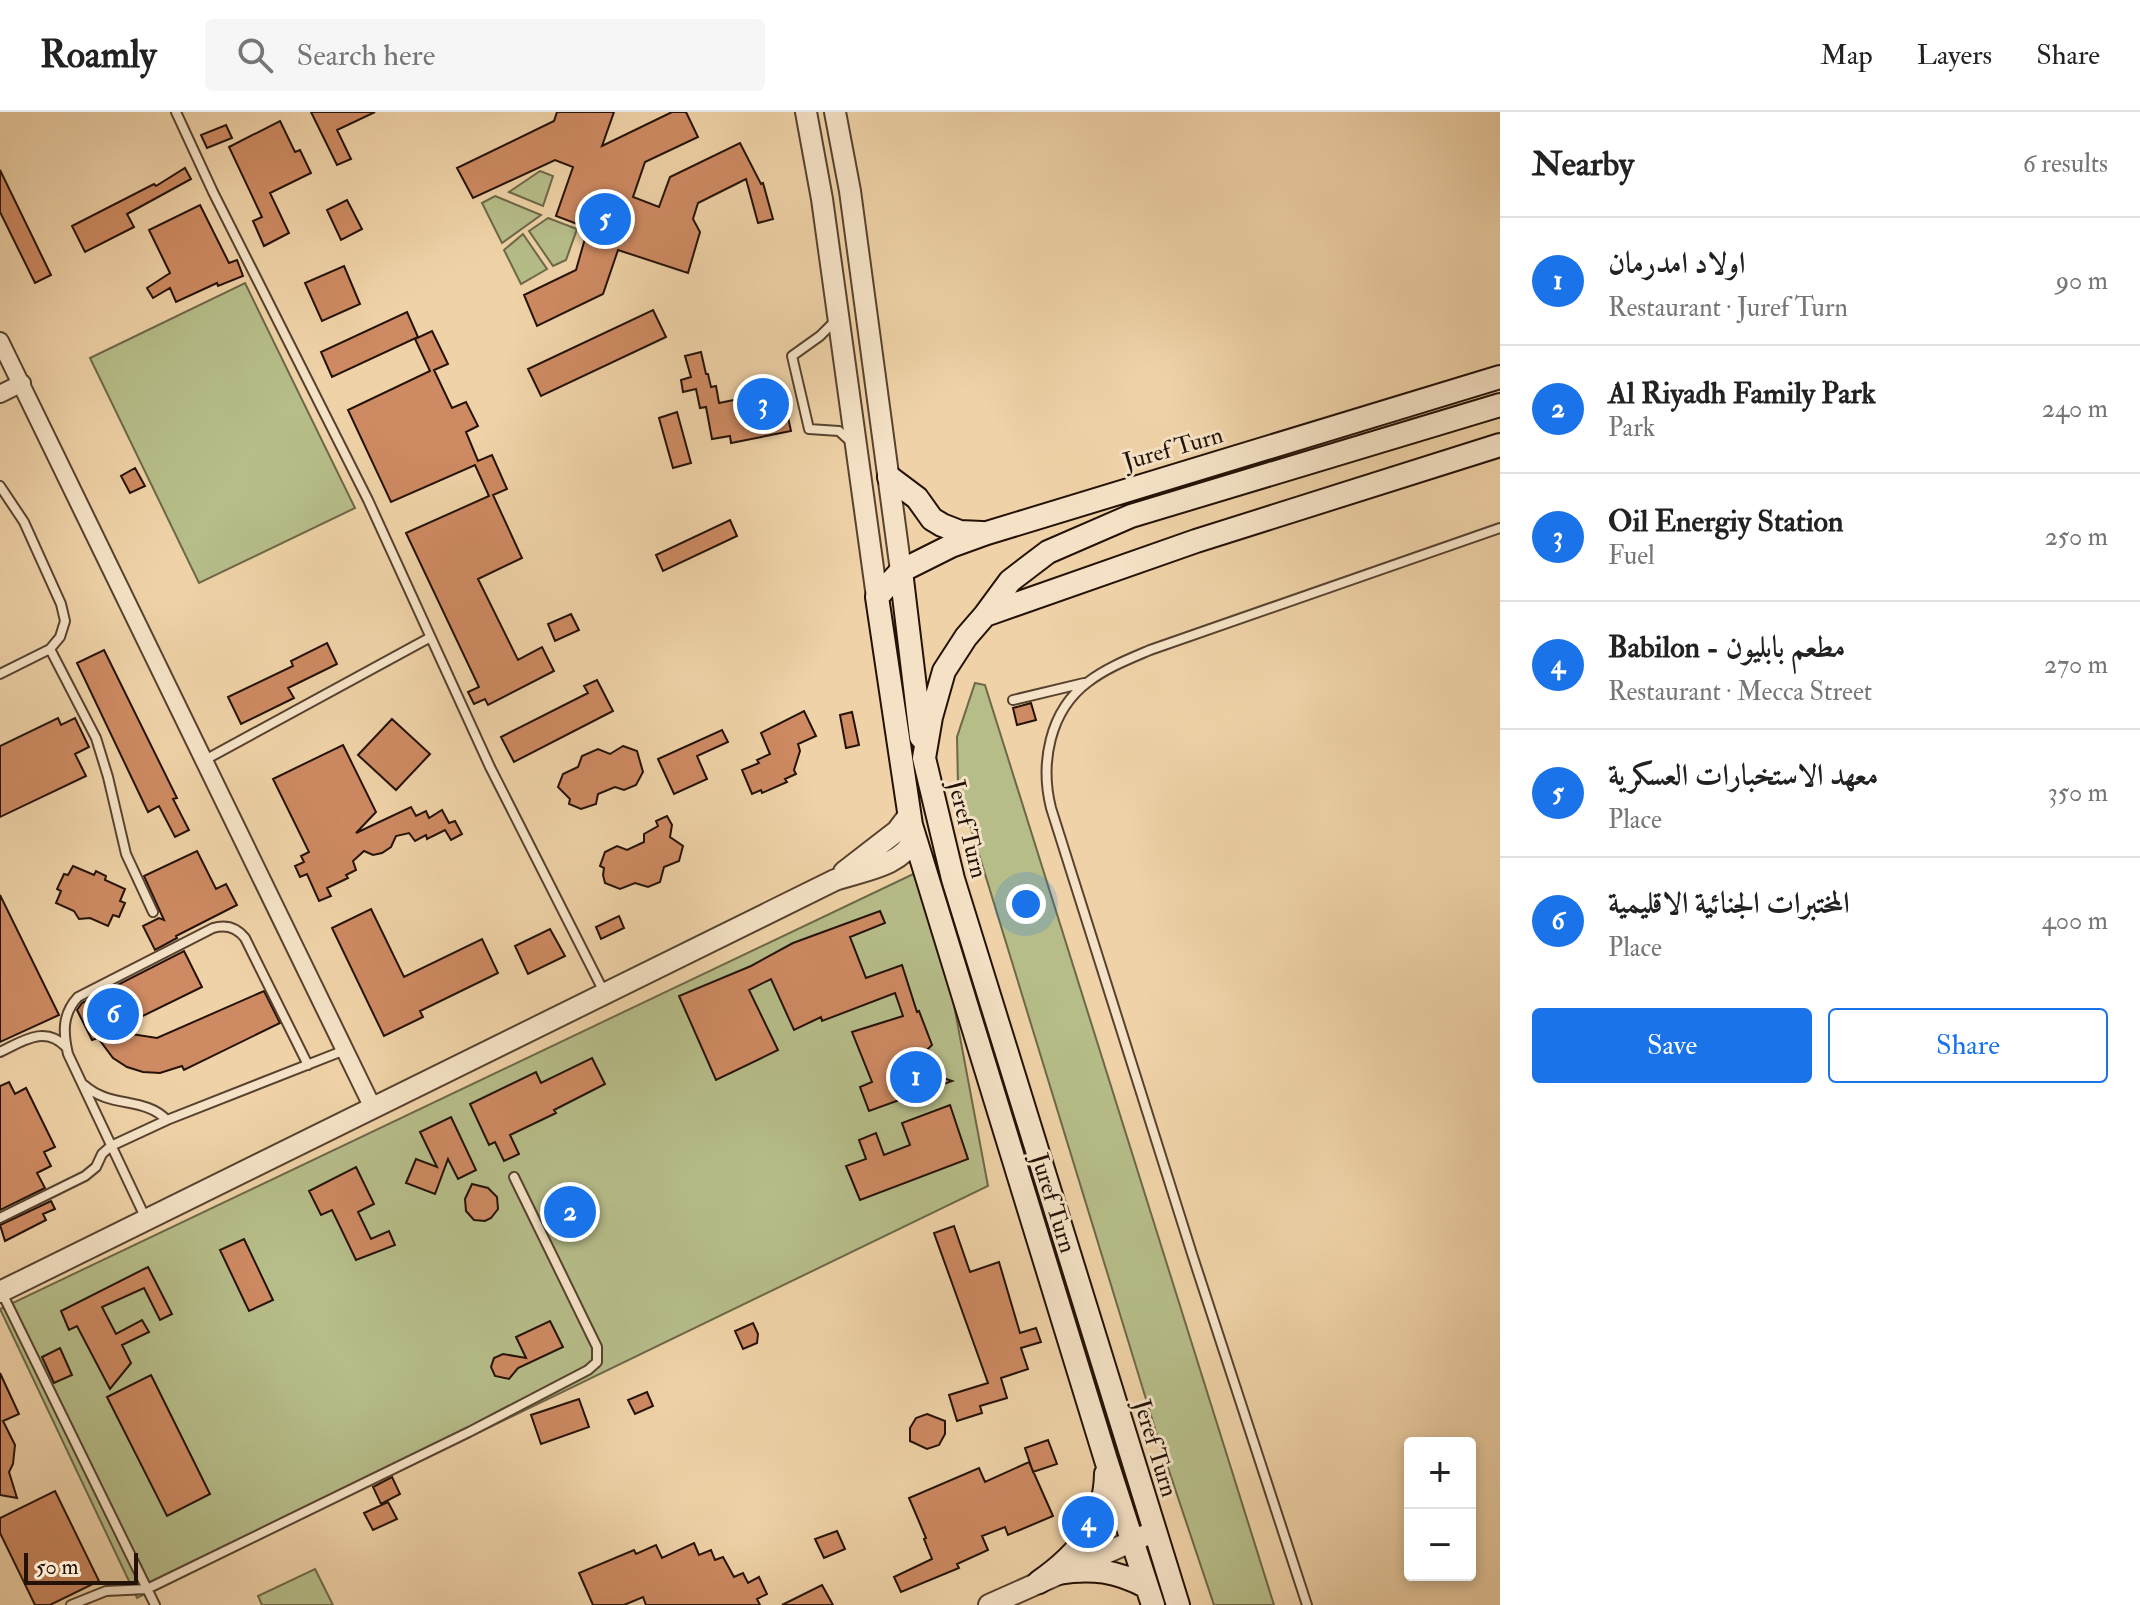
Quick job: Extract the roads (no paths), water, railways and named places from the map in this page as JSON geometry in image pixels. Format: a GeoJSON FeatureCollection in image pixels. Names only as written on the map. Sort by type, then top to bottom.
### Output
{"type":"FeatureCollection","features":[{"type":"Feature","properties":{"kind":"main road","name":"Juref Turn"},"geometry":{"type":"LineString","coordinates":[[1150,1596],[915,838],[877,597],[901,571],[951,546],[987,533],[1500,377]]}},
{"type":"Feature","properties":{"kind":"main road","name":"Jeref Turn"},"geometry":{"type":"LineString","coordinates":[[1178,1605],[953,879],[924,758],[931,717],[944,671],[966,637],[1010,581],[1048,552],[1131,516],[1500,405]]}},
{"type":"Feature","properties":{"kind":"main road"},"geometry":{"type":"LineString","coordinates":[[985,615],[1196,541],[1500,445]]}},
{"type":"Feature","properties":{"kind":"main road"},"geometry":{"type":"LineString","coordinates":[[889,477],[917,498],[932,519],[942,525],[960,532],[987,533]]}},
{"type":"Feature","properties":{"kind":"main road"},"geometry":{"type":"LineString","coordinates":[[901,571],[924,758]]}},
{"type":"Feature","properties":{"kind":"main road"},"geometry":{"type":"LineString","coordinates":[[1049,1577],[1084,1544],[1098,1518],[1106,1490],[1106,1460]]}},
{"type":"Feature","properties":{"kind":"main road"},"geometry":{"type":"LineString","coordinates":[[1049,1577],[1081,1569],[1104,1570],[1127,1576],[1150,1596]]}},
{"type":"Feature","properties":{"kind":"street"},"geometry":{"type":"LineString","coordinates":[[806,112],[838,314],[877,597]]}},
{"type":"Feature","properties":{"kind":"street"},"geometry":{"type":"LineString","coordinates":[[835,112],[850,191],[901,571]]}},
{"type":"Feature","properties":{"kind":"street"},"geometry":{"type":"LineString","coordinates":[[0,341],[373,1108]]}},
{"type":"Feature","properties":{"kind":"street"},"geometry":{"type":"LineString","coordinates":[[0,394],[22,383]]}},
{"type":"Feature","properties":{"kind":"street"},"geometry":{"type":"LineString","coordinates":[[835,880],[897,831],[909,815]]}},
{"type":"Feature","properties":{"kind":"street"},"geometry":{"type":"LineString","coordinates":[[1,1292],[835,880],[890,863],[901,857],[915,838]]}},
{"type":"Feature","properties":{"kind":"street"},"geometry":{"type":"LineString","coordinates":[[989,1605],[1155,1531]]}},
{"type":"Feature","properties":{"kind":"lane"},"geometry":{"type":"LineString","coordinates":[[176,112],[368,500],[490,767],[604,993]]}},
{"type":"Feature","properties":{"kind":"lane"},"geometry":{"type":"LineString","coordinates":[[838,314],[831,327],[792,356],[809,429],[839,431],[857,448]]}},
{"type":"Feature","properties":{"kind":"lane"},"geometry":{"type":"LineString","coordinates":[[0,486],[24,522],[64,612],[63,629],[50,649],[0,674]]}},
{"type":"Feature","properties":{"kind":"lane"},"geometry":{"type":"LineString","coordinates":[[1013,700],[1085,683],[1150,650],[1500,528]]}},
{"type":"Feature","properties":{"kind":"lane"},"geometry":{"type":"LineString","coordinates":[[203,761],[429,638]]}},
{"type":"Feature","properties":{"kind":"lane"},"geometry":{"type":"LineString","coordinates":[[50,649],[96,738],[126,854],[153,912]]}},
{"type":"Feature","properties":{"kind":"lane"},"geometry":{"type":"LineString","coordinates":[[1085,683],[1061,713],[1052,732],[1046,771],[1047,792],[1193,1257],[1307,1605]]}},
{"type":"Feature","properties":{"kind":"lane"},"geometry":{"type":"LineString","coordinates":[[146,1219],[66,1047],[66,1013],[78,997],[213,928],[234,928],[245,938],[308,1065]]}},
{"type":"Feature","properties":{"kind":"lane"},"geometry":{"type":"LineString","coordinates":[[0,1052],[39,1035],[52,1036],[66,1047]]}},
{"type":"Feature","properties":{"kind":"lane"},"geometry":{"type":"LineString","coordinates":[[0,1218],[85,1176],[96,1167],[102,1154],[111,1146],[167,1120],[346,1050]]}},
{"type":"Feature","properties":{"kind":"lane"},"geometry":{"type":"LineString","coordinates":[[81,1082],[101,1097],[146,1105],[167,1120]]}},
{"type":"Feature","properties":{"kind":"lane"},"geometry":{"type":"LineString","coordinates":[[71,1605],[106,1591],[147,1589],[469,1432],[588,1370],[597,1362],[597,1347],[514,1177]]}},
{"type":"Feature","properties":{"kind":"lane"},"geometry":{"type":"LineString","coordinates":[[1,1292],[155,1605]]}},
{"type":"Feature","properties":{"kind":"place","name":"معهد الاستخبارات العسكرية"},"geometry":{"type":"Point","coordinates":[605,219]}},
{"type":"Feature","properties":{"kind":"place","name":"Oil Energiy Station"},"geometry":{"type":"Point","coordinates":[763,404]}},
{"type":"Feature","properties":{"kind":"place","name":"المختبرات الجنائية الاقليمية"},"geometry":{"type":"Point","coordinates":[113,1014]}},
{"type":"Feature","properties":{"kind":"place","name":"اولاد امدرمان"},"geometry":{"type":"Point","coordinates":[916,1077]}},
{"type":"Feature","properties":{"kind":"place","name":"Al Riyadh Family Park"},"geometry":{"type":"Point","coordinates":[570,1212]}},
{"type":"Feature","properties":{"kind":"place","name":"Babilon - مطعم بابليون"},"geometry":{"type":"Point","coordinates":[1088,1522]}}]}
